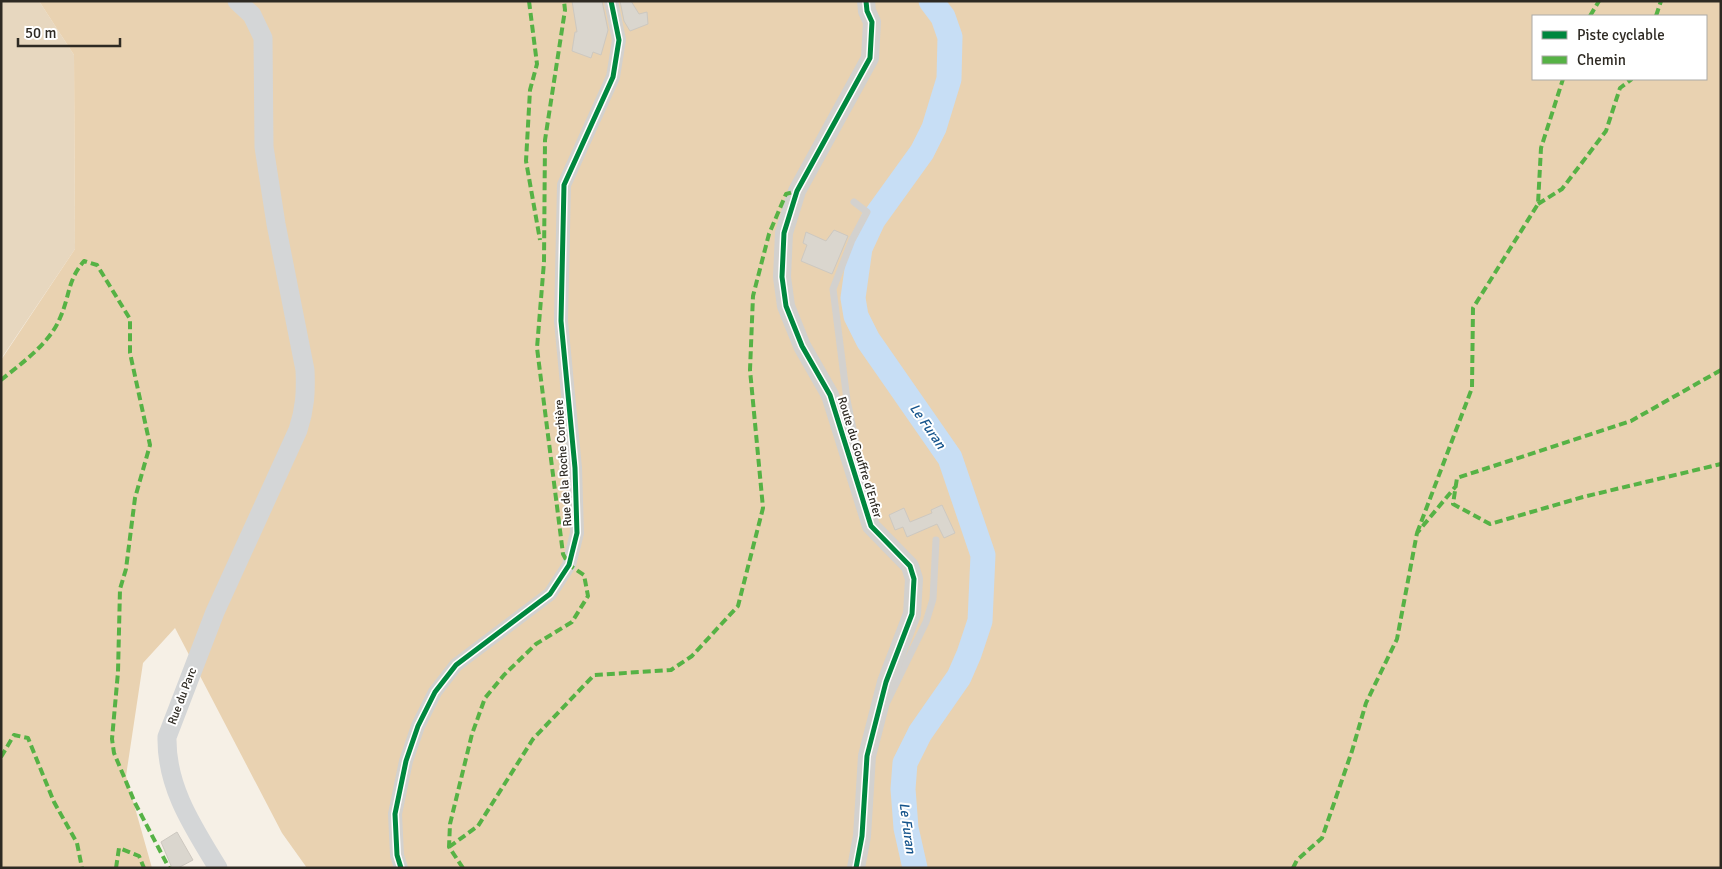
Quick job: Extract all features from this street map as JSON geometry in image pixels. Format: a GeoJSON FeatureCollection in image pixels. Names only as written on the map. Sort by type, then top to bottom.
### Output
{"type":"FeatureCollection","features":[{"type":"Feature","properties":{"kind":"main road","name":"Rue du Parc"},"geometry":{"type":"LineString","coordinates":[[218,868],[208,858],[178,797],[167,756],[167,737],[172,720],[230,578],[298,430],[304,412],[306,394],[304,370],[276,224],[264,147],[263,38],[252,15],[237,1]]}},
{"type":"Feature","properties":{"kind":"street","name":"Rue de la Roche Corbière"},"geometry":{"type":"LineString","coordinates":[[400,868],[397,855],[396,814],[406,761],[418,726],[435,692],[456,665],[550,594],[569,565],[577,533],[575,468],[562,321],[564,184],[613,77],[619,40],[611,1]]}},
{"type":"Feature","properties":{"kind":"street","name":"Route du Gouffre d'Enfer"},"geometry":{"type":"LineString","coordinates":[[856,868],[862,836],[867,756],[886,682],[912,614],[914,579],[910,566],[871,526],[863,507],[856,476],[830,395],[802,346],[786,306],[782,277],[784,233],[797,191],[870,58],[872,22],[867,11],[866,1]]}},
{"type":"Feature","properties":{"kind":"lane"},"geometry":{"type":"LineString","coordinates":[[854,202],[867,212],[852,240],[833,289],[847,400],[859,458],[856,476]]}},
{"type":"Feature","properties":{"kind":"lane"},"geometry":{"type":"LineString","coordinates":[[876,720],[892,693],[926,622],[933,599],[936,540]]}},
{"type":"Feature","properties":{"kind":"shaded area"},"geometry":{"type":"Polygon","coordinates":[[[1,1],[39,1],[74,55],[75,249],[1,359],[1,1]]]}},
{"type":"Feature","properties":{"kind":"shaded area"},"geometry":{"type":"Polygon","coordinates":[[[39,1],[1721,1],[1721,868],[307,868],[282,833],[175,628],[143,663],[126,776],[152,868],[1,868],[1,360],[75,249],[74,55],[39,1]]]}},
{"type":"Feature","properties":{"kind":"building"},"geometry":{"type":"Polygon","coordinates":[[[572,1],[602,1],[608,30],[601,55],[593,52],[591,58],[572,51],[575,32],[577,32],[572,1]]]}},
{"type":"Feature","properties":{"kind":"building"},"geometry":{"type":"Polygon","coordinates":[[[620,1],[631,1],[639,14],[647,12],[648,24],[630,31],[624,21],[620,1]]]}},
{"type":"Feature","properties":{"kind":"building"},"geometry":{"type":"Polygon","coordinates":[[[834,230],[848,236],[832,274],[801,261],[807,245],[803,243],[806,232],[826,241],[834,230]]]}},
{"type":"Feature","properties":{"kind":"building"},"geometry":{"type":"Polygon","coordinates":[[[942,505],[955,533],[944,538],[937,524],[907,537],[903,527],[895,530],[889,515],[904,508],[910,522],[932,513],[931,510],[942,505]]]}},
{"type":"Feature","properties":{"kind":"building"},"geometry":{"type":"Polygon","coordinates":[[[177,832],[193,860],[178,868],[172,868],[161,842],[177,832]]]}},
{"type":"Feature","properties":{"kind":"waterway","name":"Le Furan"},"geometry":{"type":"LineString","coordinates":[[915,868],[906,828],[903,789],[905,763],[920,733],[959,677],[969,654],[980,621],[983,555],[950,458],[868,340],[856,316],[853,298],[860,248],[873,220],[922,152],[934,128],[949,79],[950,37],[943,17],[931,1]]}},
{"type":"Feature","properties":{"kind":"marked path"},"geometry":{"type":"LineString","coordinates":[[529,1],[537,64],[530,90],[526,161],[540,240]]}},
{"type":"Feature","properties":{"kind":"marked path"},"geometry":{"type":"LineString","coordinates":[[463,868],[449,847],[450,824],[472,734],[485,698],[504,675],[536,644],[572,622],[588,596],[584,575],[569,565],[563,554],[537,348],[544,262],[545,140],[565,10],[564,1]]}},
{"type":"Feature","properties":{"kind":"marked path"},"geometry":{"type":"LineString","coordinates":[[1591,15],[1599,1]]}},
{"type":"Feature","properties":{"kind":"marked path"},"geometry":{"type":"LineString","coordinates":[[1656,15],[1661,1]]}},
{"type":"Feature","properties":{"kind":"marked path"},"geometry":{"type":"LineString","coordinates":[[1417,533],[1472,388],[1473,308],[1538,204],[1541,148],[1563,80]]}},
{"type":"Feature","properties":{"kind":"marked path"},"geometry":{"type":"LineString","coordinates":[[1538,204],[1562,189],[1606,131],[1620,88],[1631,80]]}},
{"type":"Feature","properties":{"kind":"marked path"},"geometry":{"type":"LineString","coordinates":[[449,847],[478,826],[533,739],[594,675],[671,670],[692,656],[738,606],[763,508],[750,370],[753,296],[769,234],[786,194],[797,191]]}},
{"type":"Feature","properties":{"kind":"marked path"},"geometry":{"type":"LineString","coordinates":[[1,380],[35,352],[50,336],[60,318],[78,268],[84,261],[97,265],[130,319],[130,353],[150,445],[135,498],[126,569],[120,589],[118,672],[112,739],[114,753],[135,803],[169,868]]}},
{"type":"Feature","properties":{"kind":"marked path"},"geometry":{"type":"LineString","coordinates":[[1721,370],[1631,421],[1457,478],[1453,504],[1490,524],[1583,497],[1721,464]]}},
{"type":"Feature","properties":{"kind":"marked path"},"geometry":{"type":"LineString","coordinates":[[1293,868],[1297,860],[1322,838],[1352,751],[1366,703],[1397,639],[1417,533],[1456,486]]}},
{"type":"Feature","properties":{"kind":"marked path"},"geometry":{"type":"LineString","coordinates":[[1,757],[14,735],[28,738],[54,802],[77,843],[82,868]]}},
{"type":"Feature","properties":{"kind":"marked path"},"geometry":{"type":"LineString","coordinates":[[116,868],[119,848],[139,856],[144,868]]}},
{"type":"Feature","properties":{"kind":"cycle path"},"geometry":{"type":"LineString","coordinates":[[401,868],[397,855],[395,814],[406,761],[418,726],[435,692],[456,665],[550,594],[569,565],[577,533],[575,468],[561,321],[564,185],[613,77],[619,40],[611,1]]}},
{"type":"Feature","properties":{"kind":"cycle path"},"geometry":{"type":"LineString","coordinates":[[856,868],[862,836],[867,756],[886,682],[912,614],[914,579],[910,566],[871,526],[830,395],[802,346],[786,306],[782,277],[784,233],[797,191],[870,58],[872,22],[867,11],[866,1]]}}]}
